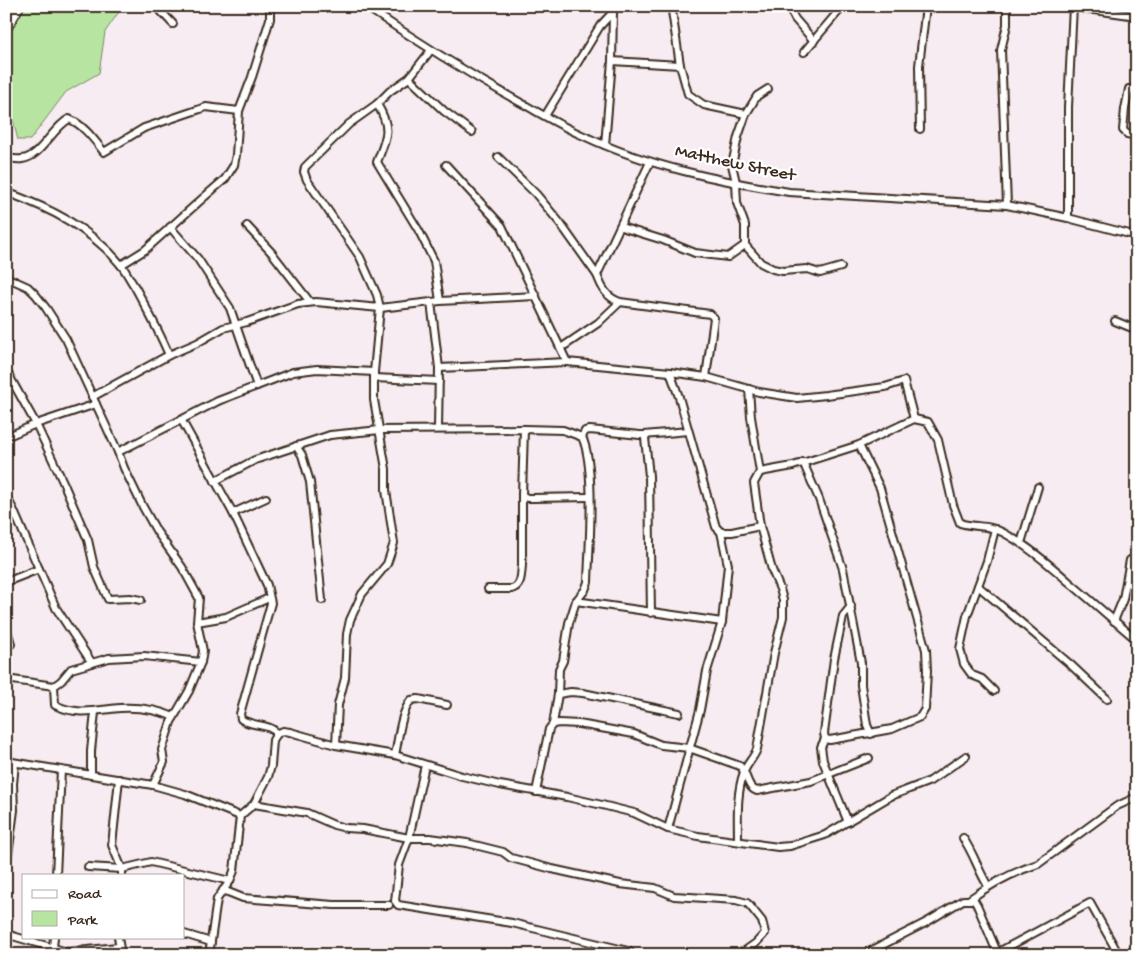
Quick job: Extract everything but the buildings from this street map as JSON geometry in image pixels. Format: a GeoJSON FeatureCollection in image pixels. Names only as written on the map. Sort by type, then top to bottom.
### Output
{"type":"FeatureCollection","features":[{"type":"Feature","properties":{"kind":"main road"},"geometry":{"type":"LineString","coordinates":[[6,29],[19,6]]}},
{"type":"Feature","properties":{"kind":"street"},"geometry":{"type":"LineString","coordinates":[[156,6],[173,24]]}},
{"type":"Feature","properties":{"kind":"street"},"geometry":{"type":"LineString","coordinates":[[121,265],[144,250],[225,179],[234,165],[238,111],[252,77],[270,19],[270,6]]}},
{"type":"Feature","properties":{"kind":"street","name":"Matthew Street"},"geometry":{"type":"LineString","coordinates":[[365,6],[431,50],[545,116],[583,136],[650,162],[789,192],[1007,205],[1068,218],[1137,236]]}},
{"type":"Feature","properties":{"kind":"street"},"geometry":{"type":"LineString","coordinates":[[788,6],[795,19],[814,41]]}},
{"type":"Feature","properties":{"kind":"street"},"geometry":{"type":"LineString","coordinates":[[804,52],[843,6]]}},
{"type":"Feature","properties":{"kind":"street"},"geometry":{"type":"LineString","coordinates":[[920,129],[920,66],[926,6]]}},
{"type":"Feature","properties":{"kind":"street"},"geometry":{"type":"LineString","coordinates":[[1007,6],[1007,25],[1001,50],[1007,205]]}},
{"type":"Feature","properties":{"kind":"street"},"geometry":{"type":"LineString","coordinates":[[1068,218],[1068,107],[1073,7],[1137,16]]}},
{"type":"Feature","properties":{"kind":"street"},"geometry":{"type":"LineString","coordinates":[[605,145],[612,61],[612,9]]}},
{"type":"Feature","properties":{"kind":"street"},"geometry":{"type":"LineString","coordinates":[[545,116],[612,9]]}},
{"type":"Feature","properties":{"kind":"street"},"geometry":{"type":"LineString","coordinates":[[672,12],[680,65],[688,94],[704,105],[746,114]]}},
{"type":"Feature","properties":{"kind":"street"},"geometry":{"type":"LineString","coordinates":[[336,745],[338,705],[345,678],[347,634],[350,620],[362,594],[386,564],[394,543],[380,430],[374,400],[374,375],[380,308],[377,295],[360,258],[307,180],[304,172],[305,166],[349,124],[409,78],[431,50]]}},
{"type":"Feature","properties":{"kind":"street"},"geometry":{"type":"LineString","coordinates":[[612,61],[680,65]]}},
{"type":"Feature","properties":{"kind":"street"},"geometry":{"type":"LineString","coordinates":[[409,78],[444,111],[472,132]]}},
{"type":"Feature","properties":{"kind":"street"},"geometry":{"type":"LineString","coordinates":[[768,89],[757,96],[746,114],[738,137],[732,165],[736,182],[737,203],[745,225],[745,245],[761,263],[773,269],[783,271],[807,269],[820,273],[841,267]]}},
{"type":"Feature","properties":{"kind":"street"},"geometry":{"type":"LineString","coordinates":[[1137,90],[1129,89],[1123,130],[1127,134],[1137,136]]}},
{"type":"Feature","properties":{"kind":"street"},"geometry":{"type":"LineString","coordinates":[[377,104],[387,124],[386,140],[377,162],[419,231],[434,261],[440,301]]}},
{"type":"Feature","properties":{"kind":"street"},"geometry":{"type":"LineString","coordinates":[[6,158],[23,159],[35,154],[62,123],[69,119],[74,121],[90,136],[104,152],[144,128],[206,107],[238,111]]}},
{"type":"Feature","properties":{"kind":"street"},"geometry":{"type":"LineString","coordinates":[[498,157],[536,194],[560,223],[598,275],[602,287],[611,299],[620,302],[710,314],[714,318],[706,377]]}},
{"type":"Feature","properties":{"kind":"street"},"geometry":{"type":"LineString","coordinates":[[598,275],[650,162]]}},
{"type":"Feature","properties":{"kind":"street"},"geometry":{"type":"LineString","coordinates":[[446,165],[502,226],[567,362]]}},
{"type":"Feature","properties":{"kind":"street"},"geometry":{"type":"LineString","coordinates":[[6,192],[36,203],[65,217],[89,234],[121,265],[151,316],[169,355]]}},
{"type":"Feature","properties":{"kind":"street"},"geometry":{"type":"LineString","coordinates":[[247,226],[272,253],[310,302]]}},
{"type":"Feature","properties":{"kind":"street"},"geometry":{"type":"LineString","coordinates":[[170,227],[198,259],[230,308],[257,386]]}},
{"type":"Feature","properties":{"kind":"street"},"geometry":{"type":"LineString","coordinates":[[621,228],[663,240],[695,253],[728,257],[745,245]]}},
{"type":"Feature","properties":{"kind":"street"},"geometry":{"type":"LineString","coordinates":[[6,277],[28,287],[36,295],[66,339],[124,468],[144,507],[157,532],[186,573],[199,598],[197,622],[203,651],[201,662],[189,691],[174,717],[166,736],[162,750],[163,765],[154,785]]}},
{"type":"Feature","properties":{"kind":"street"},"geometry":{"type":"LineString","coordinates":[[92,397],[169,355],[197,344],[223,328],[292,305],[310,302],[380,308],[440,301],[536,296]]}},
{"type":"Feature","properties":{"kind":"street"},"geometry":{"type":"LineString","coordinates":[[431,302],[439,368],[438,429]]}},
{"type":"Feature","properties":{"kind":"street"},"geometry":{"type":"LineString","coordinates":[[561,348],[598,323],[620,302]]}},
{"type":"Feature","properties":{"kind":"street"},"geometry":{"type":"LineString","coordinates":[[1115,321],[1137,330]]}},
{"type":"Feature","properties":{"kind":"street"},"geometry":{"type":"LineString","coordinates":[[439,368],[567,362],[706,377],[749,389],[797,398],[826,396],[885,387],[904,381],[914,419]]}},
{"type":"Feature","properties":{"kind":"street"},"geometry":{"type":"LineString","coordinates":[[118,452],[218,401],[293,372],[318,369],[439,381]]}},
{"type":"Feature","properties":{"kind":"street"},"geometry":{"type":"LineString","coordinates":[[7,372],[36,424],[63,482],[88,540],[94,567],[108,599],[130,598],[140,600]]}},
{"type":"Feature","properties":{"kind":"street"},"geometry":{"type":"LineString","coordinates":[[668,829],[700,710],[707,671],[722,622],[728,565],[721,532],[716,527],[670,372]]}},
{"type":"Feature","properties":{"kind":"street"},"geometry":{"type":"LineString","coordinates":[[738,842],[738,798],[744,770],[757,749],[774,653],[783,617],[780,589],[772,570],[760,526],[754,483],[760,472],[752,427],[749,389]]}},
{"type":"Feature","properties":{"kind":"street"},"geometry":{"type":"LineString","coordinates":[[6,437],[36,424],[96,404]]}},
{"type":"Feature","properties":{"kind":"street"},"geometry":{"type":"LineString","coordinates":[[760,472],[793,466],[859,445],[914,419],[928,422],[938,440],[960,523],[969,526],[983,525],[995,529],[1040,557],[1137,640]]}},
{"type":"Feature","properties":{"kind":"street"},"geometry":{"type":"LineString","coordinates":[[182,421],[233,513],[267,585],[271,603],[240,714],[242,721],[270,728],[275,730],[277,734]]}},
{"type":"Feature","properties":{"kind":"street"},"geometry":{"type":"LineString","coordinates":[[488,589],[516,588],[521,577],[524,429]]}},
{"type":"Feature","properties":{"kind":"street"},"geometry":{"type":"LineString","coordinates":[[215,481],[255,460],[330,435],[380,430],[524,429],[563,430],[582,437]]}},
{"type":"Feature","properties":{"kind":"street"},"geometry":{"type":"LineString","coordinates":[[536,792],[549,729],[553,724],[558,694],[559,669],[569,623],[576,601],[585,590],[588,582],[589,497],[586,451],[582,437],[585,431],[590,430],[644,435],[688,431]]}},
{"type":"Feature","properties":{"kind":"street"},"geometry":{"type":"LineString","coordinates":[[644,435],[649,476],[651,613]]}},
{"type":"Feature","properties":{"kind":"street"},"geometry":{"type":"LineString","coordinates":[[825,739],[830,740],[871,734],[892,729],[920,717],[925,709],[926,650],[880,488],[859,445]]}},
{"type":"Feature","properties":{"kind":"street"},"geometry":{"type":"LineString","coordinates":[[296,446],[302,455],[310,482],[322,600]]}},
{"type":"Feature","properties":{"kind":"street"},"geometry":{"type":"LineString","coordinates":[[803,462],[820,499],[838,554],[851,606],[862,663],[861,686],[871,734]]}},
{"type":"Feature","properties":{"kind":"street"},"geometry":{"type":"LineString","coordinates":[[1020,544],[1038,487]]}},
{"type":"Feature","properties":{"kind":"street"},"geometry":{"type":"LineString","coordinates":[[522,495],[527,498],[589,497]]}},
{"type":"Feature","properties":{"kind":"street"},"geometry":{"type":"LineString","coordinates":[[6,496],[56,608],[92,663]]}},
{"type":"Feature","properties":{"kind":"street"},"geometry":{"type":"LineString","coordinates":[[233,513],[266,498]]}},
{"type":"Feature","properties":{"kind":"street"},"geometry":{"type":"LineString","coordinates":[[6,513],[13,509]]}},
{"type":"Feature","properties":{"kind":"street"},"geometry":{"type":"LineString","coordinates":[[721,532],[732,532],[760,526]]}},
{"type":"Feature","properties":{"kind":"street"},"geometry":{"type":"LineString","coordinates":[[994,691],[982,679],[972,675],[964,664],[960,649],[968,616],[987,561],[995,529]]}},
{"type":"Feature","properties":{"kind":"street"},"geometry":{"type":"LineString","coordinates":[[1114,621],[1123,599],[1130,560]]}},
{"type":"Feature","properties":{"kind":"street"},"geometry":{"type":"LineString","coordinates":[[6,582],[39,569]]}},
{"type":"Feature","properties":{"kind":"street"},"geometry":{"type":"LineString","coordinates":[[978,586],[1071,665],[1107,699]]}},
{"type":"Feature","properties":{"kind":"street"},"geometry":{"type":"LineString","coordinates":[[197,622],[226,617],[269,598]]}},
{"type":"Feature","properties":{"kind":"street"},"geometry":{"type":"LineString","coordinates":[[576,601],[722,622]]}},
{"type":"Feature","properties":{"kind":"street"},"geometry":{"type":"LineString","coordinates":[[848,822],[823,761],[821,747],[825,739],[824,726],[842,620],[851,606]]}},
{"type":"Feature","properties":{"kind":"street"},"geometry":{"type":"LineString","coordinates":[[6,626],[11,644]]}},
{"type":"Feature","properties":{"kind":"street"},"geometry":{"type":"LineString","coordinates":[[6,679],[54,686],[71,669],[109,658],[144,656],[201,662]]}},
{"type":"Feature","properties":{"kind":"street"},"geometry":{"type":"LineString","coordinates":[[54,686],[55,705],[66,711],[95,712],[122,708],[161,712],[174,717]]}},
{"type":"Feature","properties":{"kind":"street"},"geometry":{"type":"LineString","coordinates":[[558,694],[583,693],[679,713]]}},
{"type":"Feature","properties":{"kind":"street"},"geometry":{"type":"LineString","coordinates":[[395,755],[401,723],[407,706],[412,700],[418,699],[447,705]]}},
{"type":"Feature","properties":{"kind":"street"},"geometry":{"type":"LineString","coordinates":[[91,775],[91,751],[95,712]]}},
{"type":"Feature","properties":{"kind":"street"},"geometry":{"type":"LineString","coordinates":[[553,724],[579,724],[634,734],[660,746],[689,748],[740,766],[744,770],[750,787],[757,791],[811,781],[869,758]]}},
{"type":"Feature","properties":{"kind":"street"},"geometry":{"type":"LineString","coordinates":[[210,955],[214,908],[217,899],[230,881],[236,857],[240,816],[254,804],[268,777],[272,766],[273,740],[277,734],[283,732],[290,732],[336,745],[395,755],[462,776],[536,792],[566,796],[634,813],[668,829],[698,836],[778,847],[790,846],[825,835],[891,796],[930,781],[966,756]]}},
{"type":"Feature","properties":{"kind":"street"},"geometry":{"type":"LineString","coordinates":[[6,761],[154,785],[212,804],[240,816]]}},
{"type":"Feature","properties":{"kind":"street"},"geometry":{"type":"LineString","coordinates":[[6,870],[14,810],[13,784],[15,763]]}},
{"type":"Feature","properties":{"kind":"street"},"geometry":{"type":"LineString","coordinates":[[425,765],[409,838],[399,865],[395,902],[398,905],[512,923],[628,951],[633,955]]}},
{"type":"Feature","properties":{"kind":"street"},"geometry":{"type":"LineString","coordinates":[[56,874],[61,770]]}},
{"type":"Feature","properties":{"kind":"street"},"geometry":{"type":"LineString","coordinates":[[118,779],[112,845],[122,872]]}},
{"type":"Feature","properties":{"kind":"street"},"geometry":{"type":"LineString","coordinates":[[863,955],[927,922],[963,900],[970,899],[988,886],[1038,864],[1118,806],[1137,797]]}},
{"type":"Feature","properties":{"kind":"street"},"geometry":{"type":"LineString","coordinates":[[254,804],[307,813],[334,825],[409,838],[430,838],[467,843],[503,852],[510,858],[552,869],[620,884],[656,888],[674,896],[725,898],[747,903],[762,921],[766,930],[756,943],[739,955]]}},
{"type":"Feature","properties":{"kind":"street"},"geometry":{"type":"LineString","coordinates":[[963,838],[988,886]]}},
{"type":"Feature","properties":{"kind":"street"},"geometry":{"type":"LineString","coordinates":[[88,866],[122,872],[150,862],[230,881]]}},
{"type":"Feature","properties":{"kind":"street"},"geometry":{"type":"LineString","coordinates":[[223,890],[243,898],[268,898],[334,904],[389,905]]}},
{"type":"Feature","properties":{"kind":"street"},"geometry":{"type":"LineString","coordinates":[[970,899],[974,900],[977,905],[995,954],[1090,902],[1119,955]]}},
{"type":"Feature","properties":{"kind":"street"},"geometry":{"type":"LineString","coordinates":[[6,934],[67,952],[118,947]]}},
{"type":"Feature","properties":{"kind":"street"},"geometry":{"type":"LineString","coordinates":[[185,934],[211,942]]}},
{"type":"Feature","properties":{"kind":"street"},"geometry":{"type":"LineString","coordinates":[[53,948],[54,938]]}},
{"type":"Feature","properties":{"kind":"street"},"geometry":{"type":"LineString","coordinates":[[118,938],[118,947],[121,955]]}},
{"type":"Feature","properties":{"kind":"green space"},"geometry":{"type":"Polygon","coordinates":[[[25,6],[123,6],[105,32],[99,73],[66,92],[30,140],[18,140],[13,120],[6,117],[6,39],[25,6]]]}}]}
